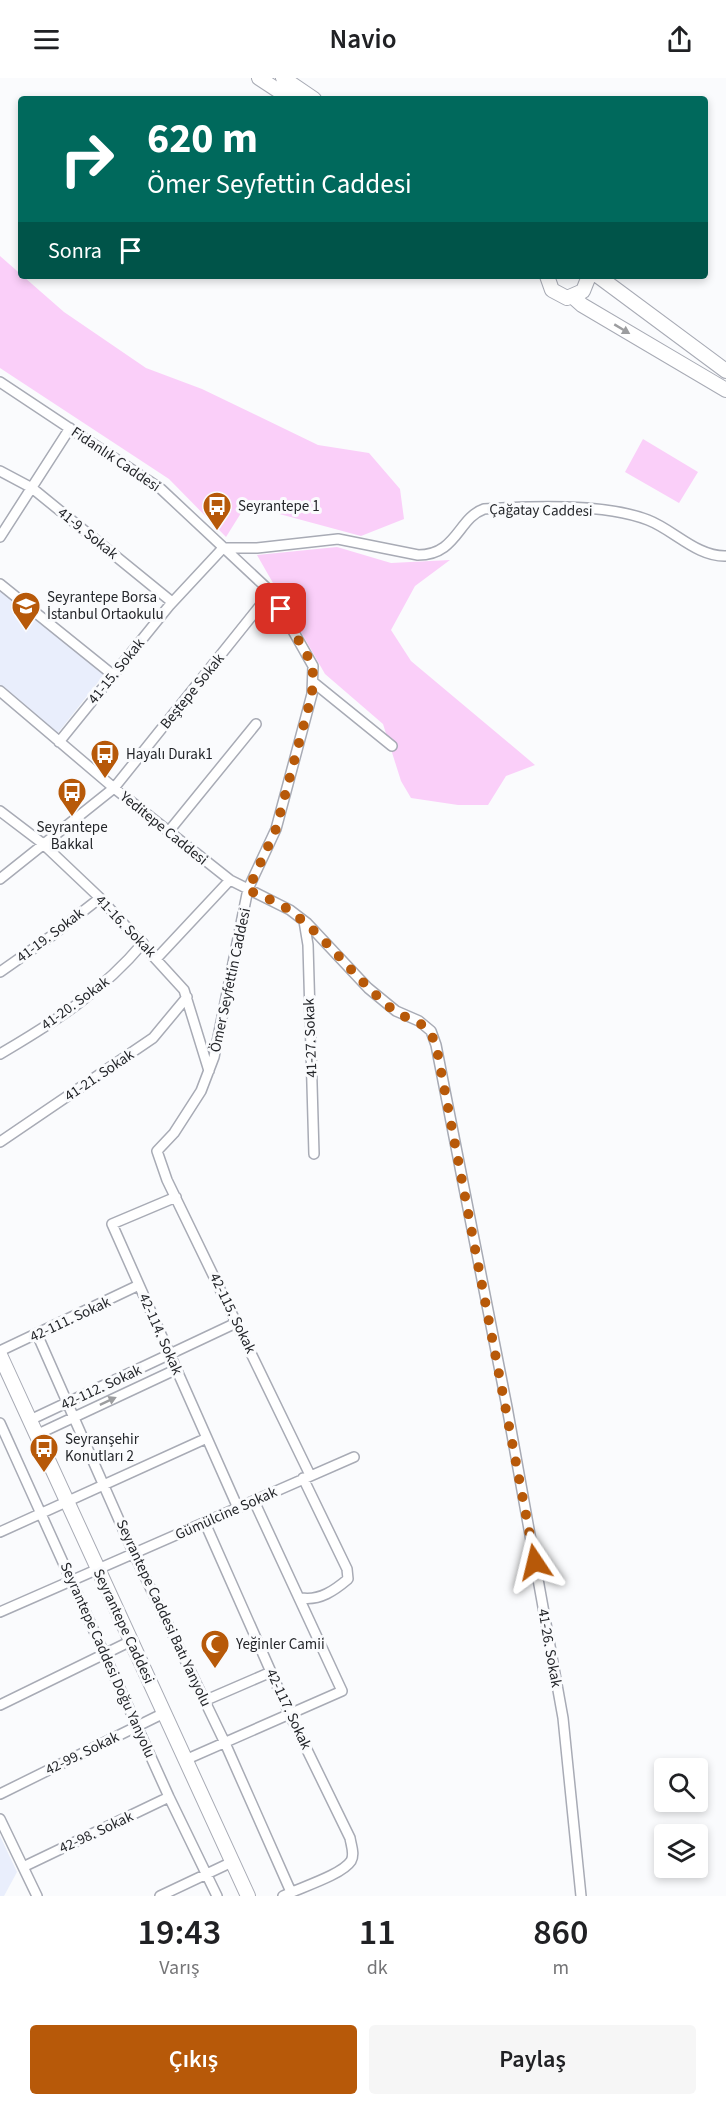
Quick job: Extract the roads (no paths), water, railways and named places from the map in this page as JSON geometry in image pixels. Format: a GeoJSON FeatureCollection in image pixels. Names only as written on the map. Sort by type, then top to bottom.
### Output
{"type":"FeatureCollection","features":[{"type":"Feature","properties":{"kind":"street"},"geometry":{"type":"LineString","coordinates":[[259,78],[286,96]]}},
{"type":"Feature","properties":{"kind":"street"},"geometry":{"type":"LineString","coordinates":[[284,78],[310,96]]}},
{"type":"Feature","properties":{"kind":"street"},"geometry":{"type":"LineString","coordinates":[[545,279],[558,295],[573,297],[582,305],[726,390]]}},
{"type":"Feature","properties":{"kind":"street"},"geometry":{"type":"LineString","coordinates":[[573,297],[585,289],[588,279]]}},
{"type":"Feature","properties":{"kind":"street"},"geometry":{"type":"LineString","coordinates":[[602,279],[726,371]]}},
{"type":"Feature","properties":{"kind":"street","name":"Fidanlık Caddesi"},"geometry":{"type":"LineString","coordinates":[[0,382],[161,489],[223,548]]}},
{"type":"Feature","properties":{"kind":"street"},"geometry":{"type":"LineString","coordinates":[[0,537],[70,428]]}},
{"type":"Feature","properties":{"kind":"street","name":"41-9. Sokak"},"geometry":{"type":"LineString","coordinates":[[0,471],[32,488],[172,602]]}},
{"type":"Feature","properties":{"kind":"street","name":"Çağatay Caddesi"},"geometry":{"type":"LineString","coordinates":[[223,548],[257,548],[338,540],[418,555],[430,555],[458,535],[476,512],[484,509],[581,508],[647,519],[698,549],[718,556],[726,556]]}},
{"type":"Feature","properties":{"kind":"street","name":"Ömer Seyfettin Caddesi"},"geometry":{"type":"LineString","coordinates":[[158,1151],[179,1126],[201,1091],[209,1071],[231,983],[248,890],[276,829],[312,694],[313,666],[271,592],[223,548]]}},
{"type":"Feature","properties":{"kind":"street","name":"41-15. Sokak"},"geometry":{"type":"LineString","coordinates":[[58,742],[172,602],[223,548]]}},
{"type":"Feature","properties":{"kind":"street"},"geometry":{"type":"LineString","coordinates":[[0,584],[113,675]]}},
{"type":"Feature","properties":{"kind":"street","name":"Beştepe Sokak"},"geometry":{"type":"LineString","coordinates":[[0,879],[42,843],[114,788],[271,592]]}},
{"type":"Feature","properties":{"kind":"street"},"geometry":{"type":"LineString","coordinates":[[313,682],[392,746]]}},
{"type":"Feature","properties":{"kind":"street","name":"Yeditepe Caddesi"},"geometry":{"type":"LineString","coordinates":[[0,691],[114,788],[230,880],[248,890]]}},
{"type":"Feature","properties":{"kind":"street"},"geometry":{"type":"LineString","coordinates":[[168,831],[256,724]]}},
{"type":"Feature","properties":{"kind":"street","name":"41-16. Sokak"},"geometry":{"type":"LineString","coordinates":[[0,811],[42,843],[100,898],[184,990],[209,1071]]}},
{"type":"Feature","properties":{"kind":"street"},"geometry":{"type":"LineString","coordinates":[[157,958],[230,880]]}},
{"type":"Feature","properties":{"kind":"street","name":"41-26. Sokak"},"geometry":{"type":"LineString","coordinates":[[248,890],[290,910],[304,921],[368,988],[396,1011],[420,1021],[430,1031],[436,1045],[507,1407],[563,1718],[581,1896]]}},
{"type":"Feature","properties":{"kind":"street","name":"41-19. Sokak"},"geometry":{"type":"LineString","coordinates":[[0,972],[100,898]]}},
{"type":"Feature","properties":{"kind":"street","name":"41-27. Sokak"},"geometry":{"type":"LineString","coordinates":[[304,921],[308,945],[314,1154]]}},
{"type":"Feature","properties":{"kind":"street","name":"41-20. Sokak"},"geometry":{"type":"LineString","coordinates":[[0,1054],[81,1002],[108,981],[143,943]]}},
{"type":"Feature","properties":{"kind":"street","name":"41-21. Sokak"},"geometry":{"type":"LineString","coordinates":[[0,1142],[153,1038],[187,997]]}},
{"type":"Feature","properties":{"kind":"street","name":"42-115. Sokak"},"geometry":{"type":"LineString","coordinates":[[158,1151],[176,1197],[238,1323],[347,1569],[348,1579],[321,1596],[310,1599],[301,1598]]}},
{"type":"Feature","properties":{"kind":"street","name":"42-114. Sokak"},"geometry":{"type":"LineString","coordinates":[[176,1197],[112,1224],[238,1508]]}},
{"type":"Feature","properties":{"kind":"street","name":"42-111. Sokak"},"geometry":{"type":"LineString","coordinates":[[0,1353],[139,1286]]}},
{"type":"Feature","properties":{"kind":"street","name":"42-112. Sokak"},"geometry":{"type":"LineString","coordinates":[[30,1420],[238,1323]]}},
{"type":"Feature","properties":{"kind":"street","name":"Seyrantepe Caddesi Batı Yanyolu"},"geometry":{"type":"LineString","coordinates":[[37,1335],[134,1554],[225,1743],[287,1894]]}},
{"type":"Feature","properties":{"kind":"street","name":"Seyrantepe Caddesi"},"geometry":{"type":"LineString","coordinates":[[0,1353],[248,1896]]}},
{"type":"Feature","properties":{"kind":"street","name":"42-112. Sokak"},"geometry":{"type":"LineString","coordinates":[[36,1435],[177,1369]]}},
{"type":"Feature","properties":{"kind":"street","name":"Seyrantepe Caddesi Doğu Yanyolu"},"geometry":{"type":"LineString","coordinates":[[0,1423],[169,1797],[217,1896]]}},
{"type":"Feature","properties":{"kind":"street"},"geometry":{"type":"LineString","coordinates":[[0,1532],[207,1438]]}},
{"type":"Feature","properties":{"kind":"street","name":"Gümülcine Sokak"},"geometry":{"type":"LineString","coordinates":[[0,1612],[354,1457]]}},
{"type":"Feature","properties":{"kind":"street"},"geometry":{"type":"LineString","coordinates":[[185,1760],[342,1691],[301,1598],[254,1501]]}},
{"type":"Feature","properties":{"kind":"street","name":"42-117. Sokak"},"geometry":{"type":"LineString","coordinates":[[205,1523],[290,1714],[350,1838],[353,1854],[350,1863],[334,1874],[287,1894]]}},
{"type":"Feature","properties":{"kind":"street"},"geometry":{"type":"LineString","coordinates":[[0,1705],[131,1641]]}},
{"type":"Feature","properties":{"kind":"street"},"geometry":{"type":"LineString","coordinates":[[204,1701],[271,1672]]}},
{"type":"Feature","properties":{"kind":"street","name":"42-99. Sokak"},"geometry":{"type":"LineString","coordinates":[[0,1794],[164,1713]]}},
{"type":"Feature","properties":{"kind":"street","name":"42-98. Sokak"},"geometry":{"type":"LineString","coordinates":[[22,1866],[169,1797]]}},
{"type":"Feature","properties":{"kind":"street"},"geometry":{"type":"LineString","coordinates":[[0,1819],[37,1896]]}},
{"type":"Feature","properties":{"kind":"street"},"geometry":{"type":"LineString","coordinates":[[160,1896],[232,1862]]}},
{"type":"Feature","properties":{"kind":"place","name":"Seyrantepe 1"},"geometry":{"type":"Point","coordinates":[217,532]}},
{"type":"Feature","properties":{"kind":"place","name":"Seyrantepe Borsa İstanbul Ortaokulu"},"geometry":{"type":"Point","coordinates":[26,632]}},
{"type":"Feature","properties":{"kind":"place","name":"Hayalı Durak1"},"geometry":{"type":"Point","coordinates":[105,780]}},
{"type":"Feature","properties":{"kind":"place","name":"Seyrantepe Bakkal"},"geometry":{"type":"Point","coordinates":[72,818]}},
{"type":"Feature","properties":{"kind":"place","name":"Seyranşehir Konutları 2"},"geometry":{"type":"Point","coordinates":[44,1474]}},
{"type":"Feature","properties":{"kind":"place","name":"Yeğinler Camii"},"geometry":{"type":"Point","coordinates":[215,1670]}}]}
